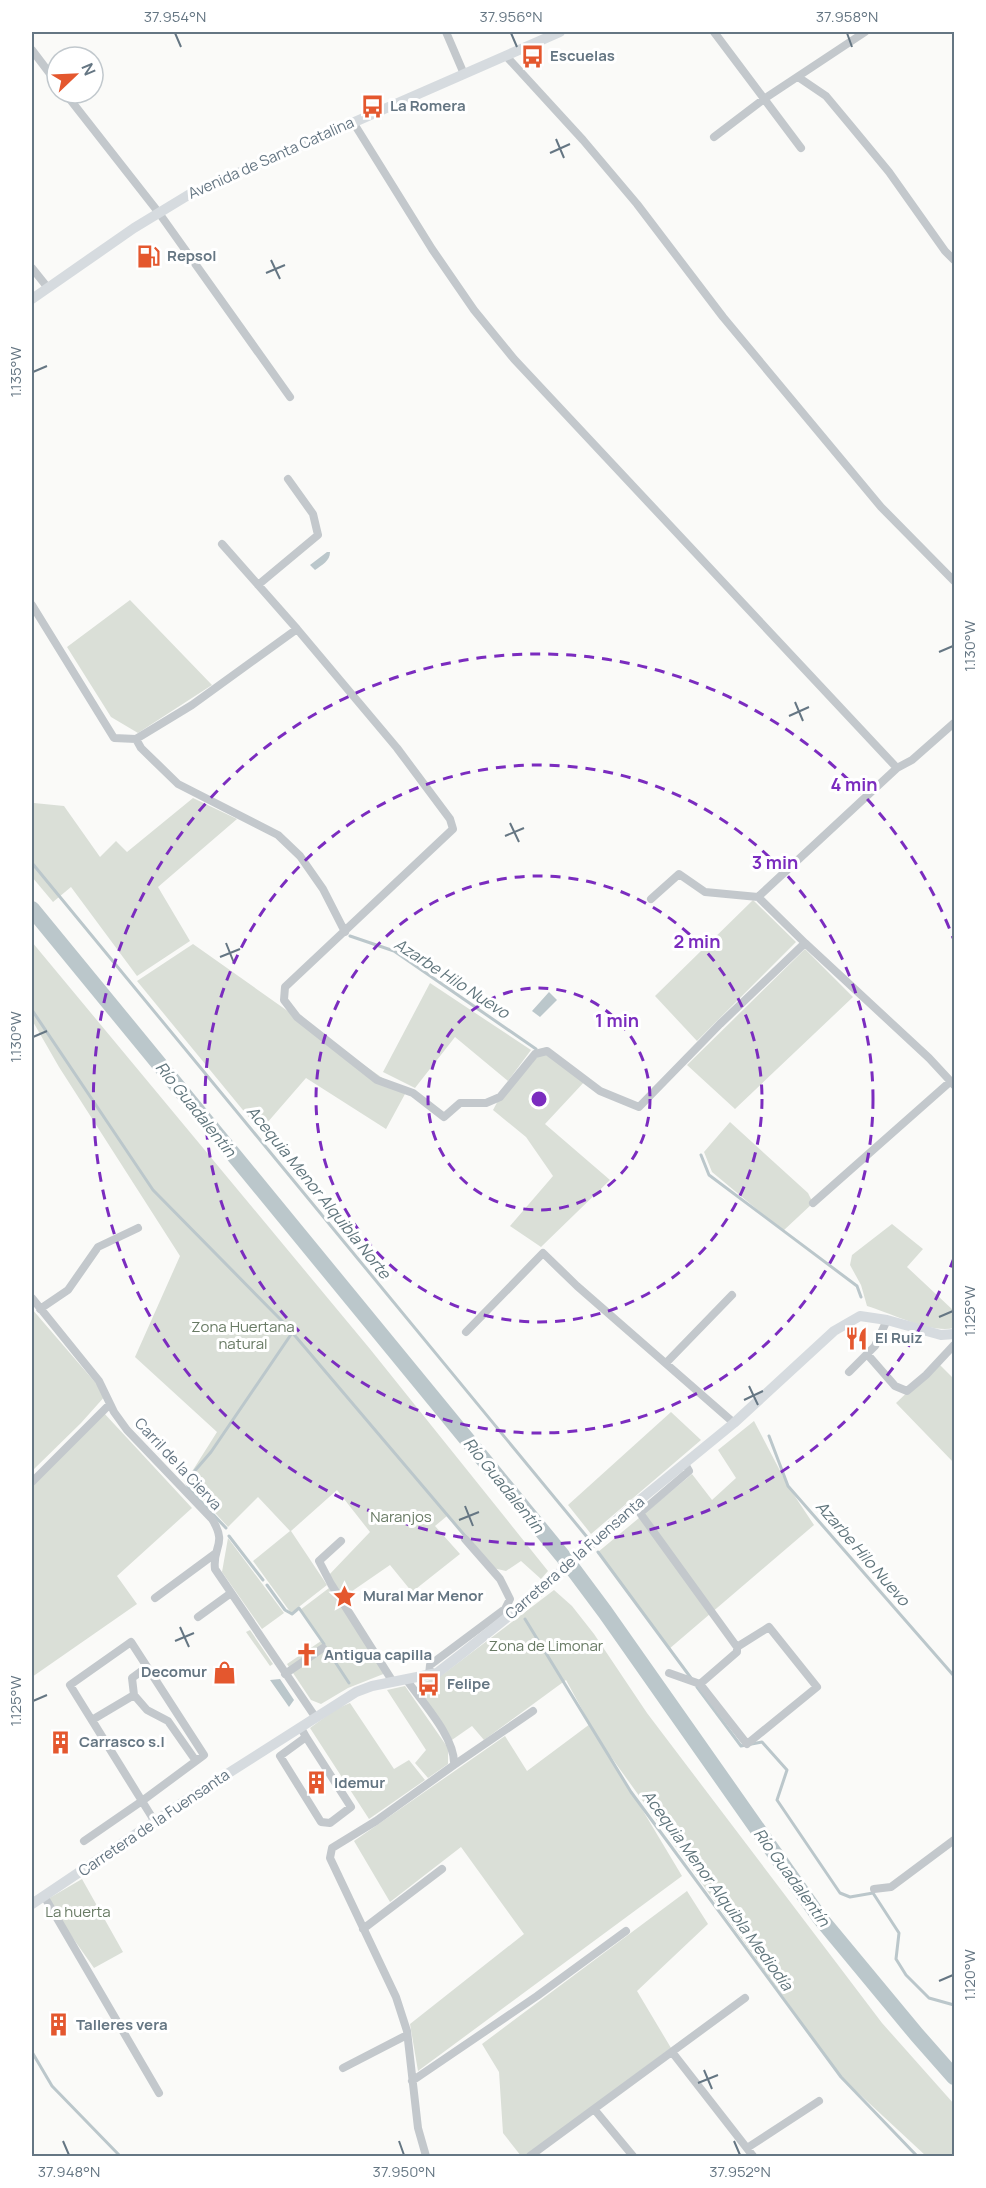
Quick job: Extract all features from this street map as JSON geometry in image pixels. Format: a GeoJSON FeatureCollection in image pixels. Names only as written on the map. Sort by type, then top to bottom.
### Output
{"type":"FeatureCollection","features":[{"type":"Feature","properties":{"kind":"main road","name":"Avenida de Santa Catalina"},"geometry":{"type":"LineString","coordinates":[[32,299],[159,213],[204,188],[560,32]]}},
{"type":"Feature","properties":{"kind":"main road","name":"Carretera de la Fuensanta"},"geometry":{"type":"LineString","coordinates":[[32,1904],[155,1822],[304,1732],[316,1718],[356,1692],[437,1673],[540,1592],[630,1508],[734,1423],[834,1331],[860,1316],[887,1320],[941,1335],[954,1334]]}},
{"type":"Feature","properties":{"kind":"street"},"geometry":{"type":"LineString","coordinates":[[446,32],[464,74]]}},
{"type":"Feature","properties":{"kind":"street"},"geometry":{"type":"LineString","coordinates":[[714,32],[801,148]]}},
{"type":"Feature","properties":{"kind":"street"},"geometry":{"type":"LineString","coordinates":[[714,137],[764,99],[865,32]]}},
{"type":"Feature","properties":{"kind":"street"},"geometry":{"type":"LineString","coordinates":[[32,50],[45,67]]}},
{"type":"Feature","properties":{"kind":"street"},"geometry":{"type":"LineString","coordinates":[[506,56],[583,140],[730,325],[881,507],[954,581]]}},
{"type":"Feature","properties":{"kind":"street"},"geometry":{"type":"LineString","coordinates":[[798,77],[826,96],[889,172],[945,251],[954,260]]}},
{"type":"Feature","properties":{"kind":"street"},"geometry":{"type":"LineString","coordinates":[[74,105],[159,213],[290,396]]}},
{"type":"Feature","properties":{"kind":"street"},"geometry":{"type":"LineString","coordinates":[[353,122],[388,181],[468,301],[514,358],[897,768]]}},
{"type":"Feature","properties":{"kind":"street"},"geometry":{"type":"LineString","coordinates":[[32,268],[48,288]]}},
{"type":"Feature","properties":{"kind":"street"},"geometry":{"type":"LineString","coordinates":[[258,585],[318,535],[313,514],[288,479]]}},
{"type":"Feature","properties":{"kind":"street"},"geometry":{"type":"LineString","coordinates":[[222,544],[397,748],[450,819],[453,830],[285,987],[284,1000],[297,1017],[377,1080],[413,1093],[444,1117],[460,1103],[486,1103],[500,1097],[535,1054],[547,1051],[600,1091],[639,1107],[805,942]]}},
{"type":"Feature","properties":{"kind":"street"},"geometry":{"type":"LineString","coordinates":[[32,605],[114,738],[136,739],[192,705],[297,629]]}},
{"type":"Feature","properties":{"kind":"street"},"geometry":{"type":"LineString","coordinates":[[758,897],[897,768],[912,760],[954,723]]}},
{"type":"Feature","properties":{"kind":"street"},"geometry":{"type":"LineString","coordinates":[[136,739],[141,748],[178,784],[278,835],[300,856],[323,889],[345,932]]}},
{"type":"Feature","properties":{"kind":"street"},"geometry":{"type":"LineString","coordinates":[[651,899],[679,874],[705,892],[758,897],[930,1058],[953,1083],[813,1203]]}},
{"type":"Feature","properties":{"kind":"street"},"geometry":{"type":"LineString","coordinates":[[40,1309],[68,1290],[98,1247],[138,1228]]}},
{"type":"Feature","properties":{"kind":"street"},"geometry":{"type":"LineString","coordinates":[[466,1332],[543,1253],[577,1286],[734,1423]]}},
{"type":"Feature","properties":{"kind":"street"},"geometry":{"type":"LineString","coordinates":[[666,1363],[732,1295]]}},
{"type":"Feature","properties":{"kind":"street","name":"Carril de la Cierva"},"geometry":{"type":"LineString","coordinates":[[32,1298],[99,1381],[110,1404],[127,1430],[212,1519],[219,1530],[221,1542],[214,1561],[215,1569],[316,1718]]}},
{"type":"Feature","properties":{"kind":"street"},"geometry":{"type":"LineString","coordinates":[[849,1372],[875,1346],[887,1320]]}},
{"type":"Feature","properties":{"kind":"street"},"geometry":{"type":"LineString","coordinates":[[867,1354],[895,1386],[907,1391],[926,1375],[954,1345]]}},
{"type":"Feature","properties":{"kind":"street"},"geometry":{"type":"LineString","coordinates":[[32,1482],[110,1404]]}},
{"type":"Feature","properties":{"kind":"street"},"geometry":{"type":"LineString","coordinates":[[685,1464],[689,1471],[640,1513],[737,1647],[737,1652],[700,1684]]}},
{"type":"Feature","properties":{"kind":"street"},"geometry":{"type":"LineString","coordinates":[[429,1675],[430,1665],[505,1609],[510,1599],[500,1579],[465,1539]]}},
{"type":"Feature","properties":{"kind":"street"},"geometry":{"type":"LineString","coordinates":[[341,1541],[319,1561],[393,1682]]}},
{"type":"Feature","properties":{"kind":"street"},"geometry":{"type":"LineString","coordinates":[[154,1598],[217,1552]]}},
{"type":"Feature","properties":{"kind":"street"},"geometry":{"type":"LineString","coordinates":[[198,1617],[231,1593]]}},
{"type":"Feature","properties":{"kind":"street"},"geometry":{"type":"LineString","coordinates":[[669,1673],[700,1684],[747,1744],[817,1687],[769,1627],[737,1647]]}},
{"type":"Feature","properties":{"kind":"street"},"geometry":{"type":"LineString","coordinates":[[84,1841],[142,1801],[204,1755],[131,1642],[70,1685],[142,1801],[155,1822]]}},
{"type":"Feature","properties":{"kind":"street"},"geometry":{"type":"LineString","coordinates":[[285,1674],[322,1648]]}},
{"type":"Feature","properties":{"kind":"street"},"geometry":{"type":"LineString","coordinates":[[147,1667],[132,1678],[134,1695],[147,1710],[168,1721],[196,1761]]}},
{"type":"Feature","properties":{"kind":"street"},"geometry":{"type":"LineString","coordinates":[[406,1679],[448,1740],[455,1755],[454,1765]]}},
{"type":"Feature","properties":{"kind":"street"},"geometry":{"type":"LineString","coordinates":[[134,1695],[92,1720],[142,1801]]}},
{"type":"Feature","properties":{"kind":"street"},"geometry":{"type":"LineString","coordinates":[[426,2157],[418,2128],[407,2035],[396,1997],[330,1858],[332,1848],[376,1821],[533,1711]]}},
{"type":"Feature","properties":{"kind":"street"},"geometry":{"type":"LineString","coordinates":[[304,1732],[351,1807],[330,1823],[321,1822],[280,1756],[304,1732]]}},
{"type":"Feature","properties":{"kind":"street"},"geometry":{"type":"LineString","coordinates":[[874,1889],[891,1887],[954,1840]]}},
{"type":"Feature","properties":{"kind":"street"},"geometry":{"type":"LineString","coordinates":[[363,1929],[442,1869]]}},
{"type":"Feature","properties":{"kind":"street"},"geometry":{"type":"LineString","coordinates":[[44,1896],[159,2093]]}},
{"type":"Feature","properties":{"kind":"street"},"geometry":{"type":"LineString","coordinates":[[412,2081],[537,1996],[626,1931]]}},
{"type":"Feature","properties":{"kind":"street"},"geometry":{"type":"LineString","coordinates":[[530,2157],[745,1998]]}},
{"type":"Feature","properties":{"kind":"street"},"geometry":{"type":"LineString","coordinates":[[343,2068],[407,2035]]}},
{"type":"Feature","properties":{"kind":"street"},"geometry":{"type":"LineString","coordinates":[[672,2052],[753,2157]]}},
{"type":"Feature","properties":{"kind":"street"},"geometry":{"type":"LineString","coordinates":[[747,2148],[819,2101]]}},
{"type":"Feature","properties":{"kind":"street"},"geometry":{"type":"LineString","coordinates":[[594,2109],[633,2157]]}},
{"type":"Feature","properties":{"kind":"green space"},"geometry":{"type":"Polygon","coordinates":[[[130,600],[212,685],[138,733],[111,717],[67,647],[130,600]]]}},
{"type":"Feature","properties":{"kind":"green space"},"geometry":{"type":"Polygon","coordinates":[[[193,798],[237,819],[158,887],[190,941],[137,976],[71,887],[53,902],[32,877],[32,799],[34,803],[64,806],[100,857],[116,841],[127,852],[193,798]]]}},
{"type":"Feature","properties":{"kind":"green space"},"geometry":{"type":"Polygon","coordinates":[[[753,900],[796,942],[697,1041],[655,996],[753,900]]]}},
{"type":"Feature","properties":{"kind":"green space","name":"Zona Huertana natural"},"geometry":{"type":"Polygon","coordinates":[[[32,942],[370,1349],[548,1571],[541,1579],[521,1561],[506,1571],[493,1568],[447,1516],[435,1526],[460,1554],[412,1592],[390,1565],[345,1596],[327,1577],[370,1532],[337,1490],[291,1531],[327,1585],[291,1613],[253,1561],[290,1531],[258,1497],[228,1527],[186,1481],[217,1432],[135,1357],[180,1256],[59,1067],[32,1020],[32,942]]]}},
{"type":"Feature","properties":{"kind":"green space"},"geometry":{"type":"Polygon","coordinates":[[[193,944],[405,1094],[386,1129],[306,1078],[260,1131],[137,981],[193,944]]]}},
{"type":"Feature","properties":{"kind":"green space"},"geometry":{"type":"Polygon","coordinates":[[[805,949],[853,997],[735,1109],[687,1065],[805,949]]]}},
{"type":"Feature","properties":{"kind":"green space"},"geometry":{"type":"Polygon","coordinates":[[[430,983],[531,1050],[508,1081],[455,1037],[415,1088],[383,1072],[430,983]]]}},
{"type":"Feature","properties":{"kind":"green space"},"geometry":{"type":"Polygon","coordinates":[[[547,1051],[586,1080],[545,1124],[610,1180],[541,1247],[510,1226],[553,1176],[526,1137],[493,1110],[500,1097],[535,1054],[547,1051]]]}},
{"type":"Feature","properties":{"kind":"green space"},"geometry":{"type":"Polygon","coordinates":[[[730,1122],[808,1193],[813,1203],[783,1231],[712,1172],[704,1152],[730,1122]]]}},
{"type":"Feature","properties":{"kind":"green space"},"geometry":{"type":"Polygon","coordinates":[[[892,1224],[923,1249],[907,1267],[954,1311],[954,1328],[923,1326],[867,1306],[861,1285],[850,1265],[852,1255],[892,1224]]]}},
{"type":"Feature","properties":{"kind":"green space"},"geometry":{"type":"Polygon","coordinates":[[[32,1309],[106,1395],[32,1471],[32,1309]]]}},
{"type":"Feature","properties":{"kind":"green space"},"geometry":{"type":"Polygon","coordinates":[[[938,1363],[954,1379],[954,1463],[896,1403],[938,1363]]]}},
{"type":"Feature","properties":{"kind":"green space"},"geometry":{"type":"Polygon","coordinates":[[[103,1412],[192,1508],[117,1576],[137,1604],[32,1677],[32,1487],[103,1412]]]}},
{"type":"Feature","properties":{"kind":"green space"},"geometry":{"type":"Polygon","coordinates":[[[671,1412],[701,1440],[591,1534],[568,1505],[671,1412]]]}},
{"type":"Feature","properties":{"kind":"green space"},"geometry":{"type":"Polygon","coordinates":[[[754,1421],[788,1486],[814,1525],[669,1649],[598,1552],[692,1474],[712,1500],[736,1478],[718,1450],[754,1421]]]}},
{"type":"Feature","properties":{"kind":"green space"},"geometry":{"type":"Polygon","coordinates":[[[228,1538],[284,1613],[262,1629],[222,1572],[228,1538]]]}},
{"type":"Feature","properties":{"kind":"green space"},"geometry":{"type":"Polygon","coordinates":[[[329,1588],[386,1673],[348,1688],[321,1704],[311,1700],[287,1664],[321,1641],[300,1610],[329,1588]]]}},
{"type":"Feature","properties":{"kind":"green space","name":"Zona de Limonar"},"geometry":{"type":"Polygon","coordinates":[[[554,1590],[572,1606],[594,1634],[647,1713],[882,2023],[954,2104],[954,2156],[926,2156],[841,2077],[609,1754],[682,1876],[418,2071],[410,2024],[524,1934],[461,1847],[390,1902],[354,1841],[505,1736],[527,1771],[590,1724],[566,1680],[484,1740],[472,1726],[449,1742],[417,1685],[442,1675],[554,1590]]]}},
{"type":"Feature","properties":{"kind":"green space"},"geometry":{"type":"Polygon","coordinates":[[[250,1630],[273,1664],[270,1666],[246,1632],[250,1630]]]}},
{"type":"Feature","properties":{"kind":"green space"},"geometry":{"type":"Polygon","coordinates":[[[405,1686],[448,1748],[448,1764],[428,1778],[415,1763],[426,1750],[387,1690],[405,1686]]]}},
{"type":"Feature","properties":{"kind":"green space"},"geometry":{"type":"Polygon","coordinates":[[[350,1703],[394,1769],[409,1760],[425,1780],[369,1819],[310,1728],[336,1709],[350,1703]]]}},
{"type":"Feature","properties":{"kind":"green space","name":"La huerta"},"geometry":{"type":"Polygon","coordinates":[[[82,1879],[123,1952],[94,1968],[46,1900],[82,1879]]]}},
{"type":"Feature","properties":{"kind":"green space"},"geometry":{"type":"Polygon","coordinates":[[[687,1891],[708,1924],[637,1991],[671,2048],[525,2156],[521,2156],[503,2133],[499,2072],[482,2044],[687,1891]]]}},
{"type":"Feature","properties":{"kind":"shaded area"},"geometry":{"type":"Polygon","coordinates":[[[330,552],[330,555],[327,560],[315,570],[310,565],[330,552]]]}},
{"type":"Feature","properties":{"kind":"shaded area"},"geometry":{"type":"Polygon","coordinates":[[[549,992],[557,1000],[540,1017],[532,1011],[549,992]]]}},
{"type":"Feature","properties":{"kind":"shaded area"},"geometry":{"type":"Polygon","coordinates":[[[280,1679],[294,1700],[289,1707],[270,1680],[280,1679]]]}},
{"type":"Feature","properties":{"kind":"waterway","name":"Acequia Menor Alquibla Norte"},"geometry":{"type":"LineString","coordinates":[[32,863],[587,1537]]}},
{"type":"Feature","properties":{"kind":"waterway","name":"Río Guadalentín"},"geometry":{"type":"LineString","coordinates":[[32,909],[570,1565],[820,1918],[954,2077]]}},
{"type":"Feature","properties":{"kind":"waterway","name":"Azarbe Hilo Nuevo"},"geometry":{"type":"LineString","coordinates":[[350,936],[394,951],[536,1049]]}},
{"type":"Feature","properties":{"kind":"waterway","name":"Acequia Menor Alquibla Mediodía"},"geometry":{"type":"LineString","coordinates":[[32,1010],[153,1190],[285,1324],[466,1537]]}},
{"type":"Feature","properties":{"kind":"waterway","name":"Azarbe Hilo Nuevo"},"geometry":{"type":"LineString","coordinates":[[701,1155],[709,1175],[857,1286],[861,1297]]}},
{"type":"Feature","properties":{"kind":"waterway"},"geometry":{"type":"LineString","coordinates":[[226,1528],[189,1489],[186,1481],[211,1452],[292,1333]]}},
{"type":"Feature","properties":{"kind":"waterway","name":"Azarbe Hilo Nuevo"},"geometry":{"type":"LineString","coordinates":[[769,1436],[788,1486],[954,1676]]}},
{"type":"Feature","properties":{"kind":"waterway"},"geometry":{"type":"LineString","coordinates":[[229,1536],[263,1580]]}},
{"type":"Feature","properties":{"kind":"waterway","name":"Acequia Menor Alquibla Norte"},"geometry":{"type":"LineString","coordinates":[[598,1552],[691,1678]]}},
{"type":"Feature","properties":{"kind":"waterway"},"geometry":{"type":"LineString","coordinates":[[267,1585],[285,1610],[292,1614],[299,1608],[324,1644]]}},
{"type":"Feature","properties":{"kind":"waterway","name":"Acequia Menor Alquibla Mediodía"},"geometry":{"type":"LineString","coordinates":[[525,1619],[631,1792],[841,2077],[917,2156]]}},
{"type":"Feature","properties":{"kind":"waterway"},"geometry":{"type":"LineString","coordinates":[[326,1648],[349,1683]]}},
{"type":"Feature","properties":{"kind":"waterway","name":"Acequia Menor Alquibla Norte"},"geometry":{"type":"LineString","coordinates":[[697,1687],[741,1746],[762,1742],[787,1770],[777,1800],[840,1893],[850,1897],[873,1893],[899,1933],[896,1959],[906,1975],[929,1998],[954,2005]]}},
{"type":"Feature","properties":{"kind":"waterway"},"geometry":{"type":"LineString","coordinates":[[32,2052],[52,2086],[120,2156]]}},
{"type":"Feature","properties":{"kind":"place","name":"Escuelas"},"geometry":{"type":"Point","coordinates":[532,56]}},
{"type":"Feature","properties":{"kind":"place","name":"La Romera"},"geometry":{"type":"Point","coordinates":[372,106]}},
{"type":"Feature","properties":{"kind":"place","name":"Repsol"},"geometry":{"type":"Point","coordinates":[149,256]}},
{"type":"Feature","properties":{"kind":"place","name":"El Ruiz"},"geometry":{"type":"Point","coordinates":[857,1338]}},
{"type":"Feature","properties":{"kind":"place","name":"Mural Mar Menor"},"geometry":{"type":"Point","coordinates":[345,1596]}},
{"type":"Feature","properties":{"kind":"place","name":"Antigua capilla"},"geometry":{"type":"Point","coordinates":[306,1655]}},
{"type":"Feature","properties":{"kind":"place","name":"Decomur"},"geometry":{"type":"Point","coordinates":[225,1672]}},
{"type":"Feature","properties":{"kind":"place","name":"Felipe"},"geometry":{"type":"Point","coordinates":[429,1684]}},
{"type":"Feature","properties":{"kind":"place","name":"Carrasco s.l"},"geometry":{"type":"Point","coordinates":[61,1742]}},
{"type":"Feature","properties":{"kind":"place","name":"Idemur"},"geometry":{"type":"Point","coordinates":[316,1783]}},
{"type":"Feature","properties":{"kind":"place","name":"Talleres vera"},"geometry":{"type":"Point","coordinates":[58,2025]}},
{"type":"Feature","properties":{"kind":"park label","name":"Naranjos"},"geometry":{"type":"Point","coordinates":[401,1517]}}]}
